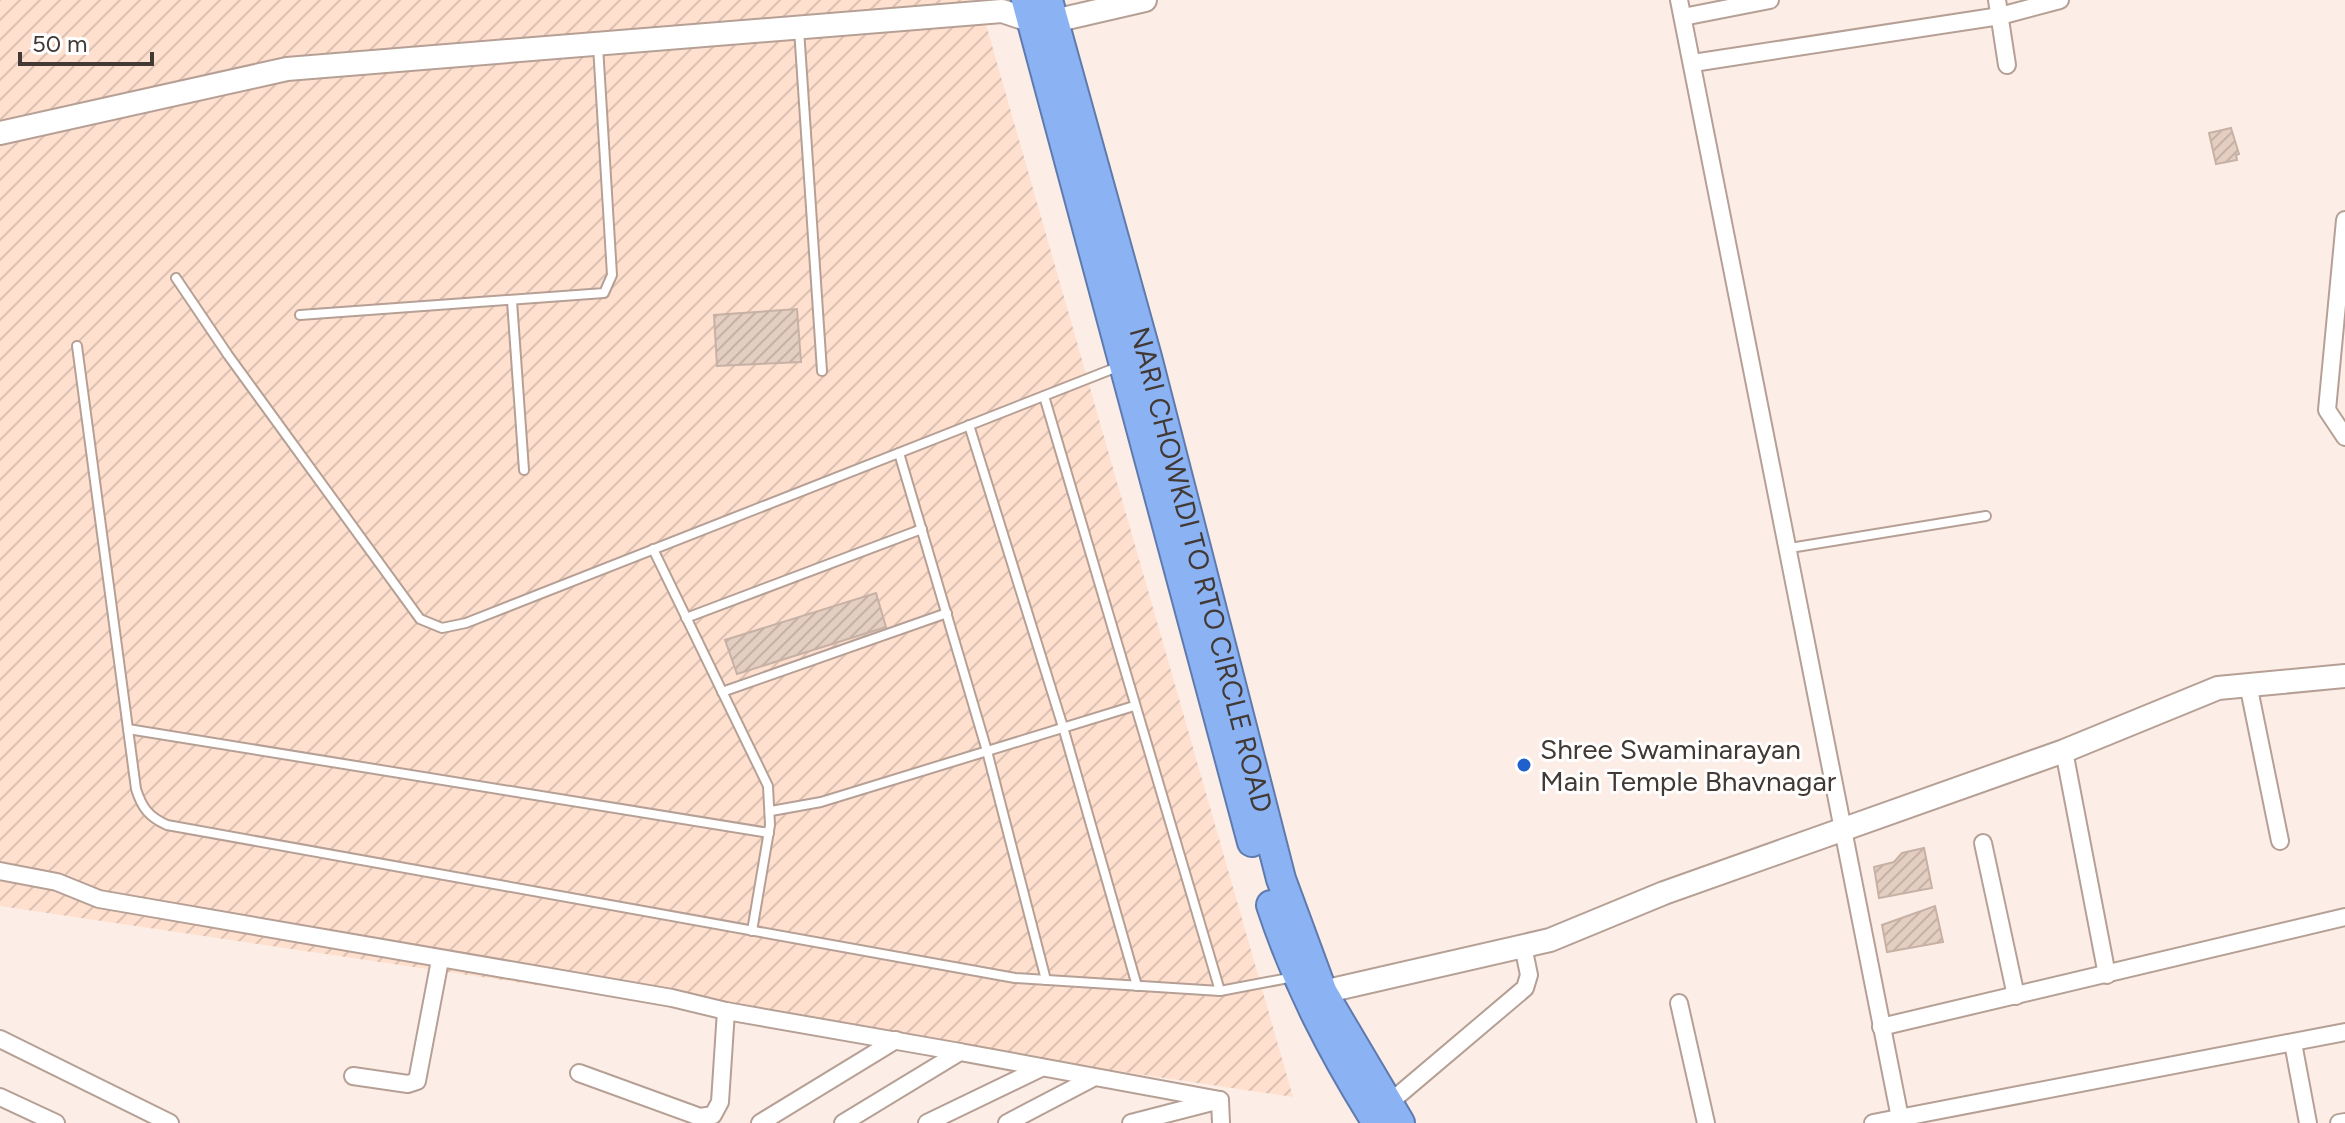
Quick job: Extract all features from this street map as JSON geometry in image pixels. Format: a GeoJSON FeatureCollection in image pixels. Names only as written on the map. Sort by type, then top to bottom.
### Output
{"type":"FeatureCollection","features":[{"type":"Feature","properties":{"kind":"highway","name":"NARI CHOWKDI TO RTO CIRCLE ROAD"},"geometry":{"type":"LineString","coordinates":[[1030,9],[1135,361],[1310,984],[1378,1118]]}},
{"type":"Feature","properties":{"kind":"street"},"geometry":{"type":"LineString","coordinates":[[0,133],[287,69],[1145,0]]}},
{"type":"Feature","properties":{"kind":"street"},"geometry":{"type":"LineString","coordinates":[[1770,0],[1681,8],[1901,1120]]}},
{"type":"Feature","properties":{"kind":"street"},"geometry":{"type":"LineString","coordinates":[[1693,63],[1999,8],[2060,0]]}},
{"type":"Feature","properties":{"kind":"street"},"geometry":{"type":"LineString","coordinates":[[1999,8],[2007,65]]}},
{"type":"Feature","properties":{"kind":"street"},"geometry":{"type":"LineString","coordinates":[[2345,220],[2341,300],[2327,410],[2345,437]]}},
{"type":"Feature","properties":{"kind":"street"},"geometry":{"type":"LineString","coordinates":[[1310,984],[1550,940],[1664,893],[2064,751],[2218,688],[2345,676]]}},
{"type":"Feature","properties":{"kind":"street"},"geometry":{"type":"LineString","coordinates":[[2248,684],[2280,841]]}},
{"type":"Feature","properties":{"kind":"street"},"geometry":{"type":"LineString","coordinates":[[2064,751],[2107,975]]}},
{"type":"Feature","properties":{"kind":"street"},"geometry":{"type":"LineString","coordinates":[[1983,843],[2016,996]]}},
{"type":"Feature","properties":{"kind":"street"},"geometry":{"type":"LineString","coordinates":[[0,871],[57,882],[99,899],[672,998],[726,1011],[1220,1100]]}},
{"type":"Feature","properties":{"kind":"street"},"geometry":{"type":"LineString","coordinates":[[1881,1027],[2345,917]]}},
{"type":"Feature","properties":{"kind":"street"},"geometry":{"type":"LineString","coordinates":[[1378,1118],[1525,988],[1529,975],[1523,946]]}},
{"type":"Feature","properties":{"kind":"street"},"geometry":{"type":"LineString","coordinates":[[353,1076],[408,1084],[417,1081],[440,960]]}},
{"type":"Feature","properties":{"kind":"street"},"geometry":{"type":"LineString","coordinates":[[1679,1003],[1706,1123]]}},
{"type":"Feature","properties":{"kind":"street"},"geometry":{"type":"LineString","coordinates":[[579,1073],[700,1117],[713,1115],[720,1102],[726,1011]]}},
{"type":"Feature","properties":{"kind":"street"},"geometry":{"type":"LineString","coordinates":[[1873,1123],[2345,1032]]}},
{"type":"Feature","properties":{"kind":"street"},"geometry":{"type":"LineString","coordinates":[[0,1039],[170,1123]]}},
{"type":"Feature","properties":{"kind":"street"},"geometry":{"type":"LineString","coordinates":[[760,1123],[896,1040]]}},
{"type":"Feature","properties":{"kind":"street"},"geometry":{"type":"LineString","coordinates":[[2293,1043],[2308,1123]]}},
{"type":"Feature","properties":{"kind":"street"},"geometry":{"type":"LineString","coordinates":[[843,1123],[960,1052]]}},
{"type":"Feature","properties":{"kind":"street"},"geometry":{"type":"LineString","coordinates":[[927,1123],[1041,1068]]}},
{"type":"Feature","properties":{"kind":"street"},"geometry":{"type":"LineString","coordinates":[[1007,1123],[1093,1078]]}},
{"type":"Feature","properties":{"kind":"street"},"geometry":{"type":"LineString","coordinates":[[0,1097],[56,1123]]}},
{"type":"Feature","properties":{"kind":"street"},"geometry":{"type":"LineString","coordinates":[[1131,1123],[1220,1100]]}},
{"type":"Feature","properties":{"kind":"street"},"geometry":{"type":"LineString","coordinates":[[1220,1100],[1221,1123]]}},
{"type":"Feature","properties":{"kind":"street"},"geometry":{"type":"LineString","coordinates":[[2339,1123],[2345,1122]]}},
{"type":"Feature","properties":{"kind":"lane"},"geometry":{"type":"LineString","coordinates":[[799,29],[822,371]]}},
{"type":"Feature","properties":{"kind":"lane"},"geometry":{"type":"LineString","coordinates":[[300,315],[604,293],[610,286],[598,42]]}},
{"type":"Feature","properties":{"kind":"lane"},"geometry":{"type":"LineString","coordinates":[[176,278],[228,355],[420,619],[442,628],[466,623],[1135,361]]}},
{"type":"Feature","properties":{"kind":"lane"},"geometry":{"type":"LineString","coordinates":[[512,301],[524,470]]}},
{"type":"Feature","properties":{"kind":"lane"},"geometry":{"type":"LineString","coordinates":[[77,346],[128,729],[140,804],[150,817],[167,825],[997,975],[1220,991],[1310,984]]}},
{"type":"Feature","properties":{"kind":"lane"},"geometry":{"type":"LineString","coordinates":[[1044,396],[1220,991]]}},
{"type":"Feature","properties":{"kind":"lane"},"geometry":{"type":"LineString","coordinates":[[969,425],[1063,727],[1137,986]]}},
{"type":"Feature","properties":{"kind":"lane"},"geometry":{"type":"LineString","coordinates":[[899,453],[987,751],[1046,980]]}},
{"type":"Feature","properties":{"kind":"lane"},"geometry":{"type":"LineString","coordinates":[[1790,548],[1986,516]]}},
{"type":"Feature","properties":{"kind":"lane"},"geometry":{"type":"LineString","coordinates":[[686,618],[922,529]]}},
{"type":"Feature","properties":{"kind":"lane"},"geometry":{"type":"LineString","coordinates":[[653,549],[768,786],[771,811],[769,833],[752,931]]}},
{"type":"Feature","properties":{"kind":"lane"},"geometry":{"type":"LineString","coordinates":[[722,692],[947,613]]}},
{"type":"Feature","properties":{"kind":"lane"},"geometry":{"type":"LineString","coordinates":[[771,811],[813,804],[1134,706]]}},
{"type":"Feature","properties":{"kind":"lane"},"geometry":{"type":"LineString","coordinates":[[128,729],[769,833]]}},
{"type":"Feature","properties":{"kind":"shaded area"},"geometry":{"type":"Polygon","coordinates":[[[0,0],[979,0],[1293,1097],[0,906],[0,0]]]}},
{"type":"Feature","properties":{"kind":"building"},"geometry":{"type":"Polygon","coordinates":[[[2231,128],[2239,154],[2236,155],[2237,160],[2216,164],[2209,133],[2231,128]]]}},
{"type":"Feature","properties":{"kind":"building"},"geometry":{"type":"Polygon","coordinates":[[[797,309],[801,362],[717,366],[714,315],[797,309]]]}},
{"type":"Feature","properties":{"kind":"building"},"geometry":{"type":"Polygon","coordinates":[[[876,593],[886,627],[737,674],[725,640],[876,593]]]}},
{"type":"Feature","properties":{"kind":"building"},"geometry":{"type":"Polygon","coordinates":[[[1924,848],[1932,888],[1879,898],[1874,867],[1894,862],[1902,853],[1924,848]]]}},
{"type":"Feature","properties":{"kind":"building"},"geometry":{"type":"Polygon","coordinates":[[[1935,906],[1943,942],[1887,952],[1882,925],[1935,906]]]}},
{"type":"Feature","properties":{"kind":"place","name":"Shree Swaminarayan Main Temple Bhavnagar"},"geometry":{"type":"Point","coordinates":[1524,765]}}]}
